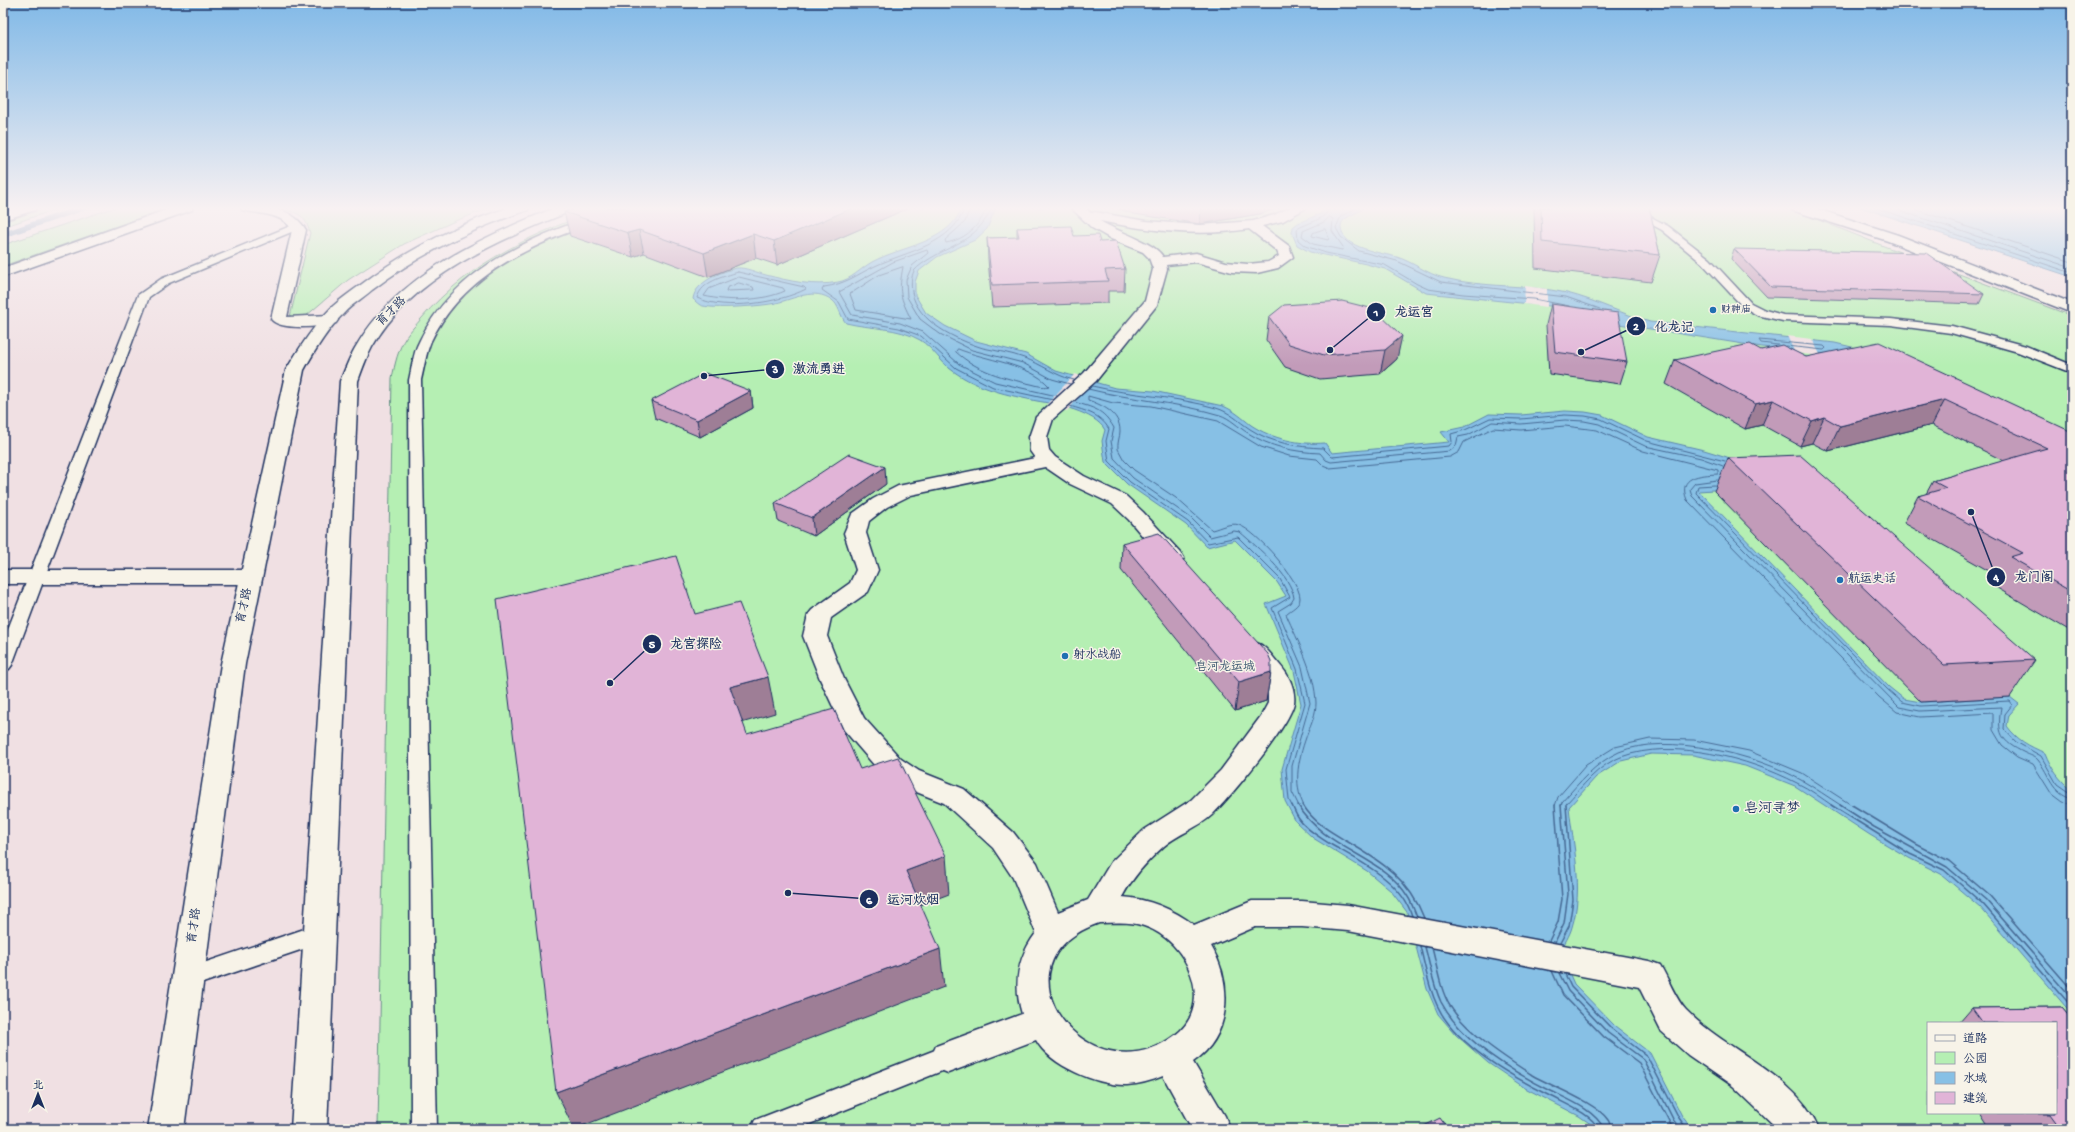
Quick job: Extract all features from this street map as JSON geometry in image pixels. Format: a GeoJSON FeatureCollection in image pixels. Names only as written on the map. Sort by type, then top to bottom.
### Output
{"type":"FeatureCollection","features":[{"type":"Feature","properties":{"kind":"street"},"geometry":{"type":"LineString","coordinates":[[3,273],[40,260]]}},
{"type":"Feature","properties":{"kind":"street"},"geometry":{"type":"LineString","coordinates":[[292,260],[279,319],[284,322],[330,320]]}},
{"type":"Feature","properties":{"kind":"street","name":"育才路"},"geometry":{"type":"LineString","coordinates":[[166,1129],[233,664],[295,370],[309,345],[339,309],[375,280],[405,260]]}},
{"type":"Feature","properties":{"kind":"street","name":"育才路"},"geometry":{"type":"LineString","coordinates":[[309,1129],[349,381],[356,360],[374,330],[403,301],[429,279],[456,260]]}},
{"type":"Feature","properties":{"kind":"street"},"geometry":{"type":"LineString","coordinates":[[1163,260],[1158,262],[1160,269],[1152,302],[1090,377],[1046,417],[1038,437],[1040,451],[1048,462],[1077,480],[1119,500],[1136,516],[1188,575]]}},
{"type":"Feature","properties":{"kind":"street"},"geometry":{"type":"LineString","coordinates":[[1218,260],[1223,266],[1241,268],[1259,268],[1281,262],[1283,260]]}},
{"type":"Feature","properties":{"kind":"street"},"geometry":{"type":"LineString","coordinates":[[1949,260],[2072,308]]}},
{"type":"Feature","properties":{"kind":"street"},"geometry":{"type":"LineString","coordinates":[[1048,462],[905,490],[880,503],[859,518],[855,533],[867,570],[860,587],[820,615],[815,636],[832,679],[853,723],[891,766],[909,778],[954,796],[1003,840],[1026,872],[1052,934]]}},
{"type":"Feature","properties":{"kind":"street"},"geometry":{"type":"LineString","coordinates":[[3,577],[251,577]]}},
{"type":"Feature","properties":{"kind":"street"},"geometry":{"type":"LineString","coordinates":[[1099,910],[1121,871],[1154,838],[1201,808],[1231,777],[1272,721],[1281,703],[1281,689],[1275,676],[1239,634]]}},
{"type":"Feature","properties":{"kind":"street"},"geometry":{"type":"LineString","coordinates":[[1099,910],[1128,910],[1156,917],[1180,932],[1200,952],[1210,977],[1211,1005],[1202,1030],[1183,1051],[1156,1065],[1124,1070],[1094,1064],[1067,1050],[1046,1029],[1034,1005],[1032,979],[1038,955],[1052,934],[1073,919],[1099,910]]}},
{"type":"Feature","properties":{"kind":"street"},"geometry":{"type":"LineString","coordinates":[[1189,942],[1252,914],[1302,914],[1348,918],[1649,975],[1673,1020],[1700,1044],[1745,1074],[1786,1111],[1801,1129]]}},
{"type":"Feature","properties":{"kind":"street"},"geometry":{"type":"LineString","coordinates":[[948,1057],[1043,1022]]}},
{"type":"Feature","properties":{"kind":"street"},"geometry":{"type":"LineString","coordinates":[[1171,1057],[1212,1129]]}},
{"type":"Feature","properties":{"kind":"lane"},"geometry":{"type":"LineString","coordinates":[[3,665],[38,577],[144,295],[165,281],[216,260]]}},
{"type":"Feature","properties":{"kind":"lane"},"geometry":{"type":"LineString","coordinates":[[424,1129],[416,364],[423,341],[435,320],[462,290],[490,266],[501,260]]}},
{"type":"Feature","properties":{"kind":"lane"},"geometry":{"type":"LineString","coordinates":[[1705,260],[1747,305],[1760,313],[1783,318],[1891,322],[1952,330],[2022,349],[2072,369]]}},
{"type":"Feature","properties":{"kind":"lane"},"geometry":{"type":"LineString","coordinates":[[188,978],[319,934]]}},
{"type":"Feature","properties":{"kind":"lane"},"geometry":{"type":"LineString","coordinates":[[764,1129],[948,1057]]}},
{"type":"Feature","properties":{"kind":"green space"},"geometry":{"type":"Polygon","coordinates":[[[3,260],[21,260],[3,266],[3,260]]]}},
{"type":"Feature","properties":{"kind":"green space"},"geometry":{"type":"Polygon","coordinates":[[[304,260],[379,260],[348,280],[306,316],[290,317],[304,260]]]}},
{"type":"Feature","properties":{"kind":"green space","name":"皂河龙运城"},"geometry":{"type":"Polygon","coordinates":[[[490,260],[1921,260],[2072,316],[2072,1129],[378,1129],[392,378],[399,352],[408,335],[440,299],[461,280],[490,260]]]}},
{"type":"Feature","properties":{"kind":"water"},"geometry":{"type":"Polygon","coordinates":[[[877,260],[933,260],[919,271],[915,282],[915,295],[926,313],[945,326],[976,341],[1026,354],[1056,371],[1115,388],[1153,391],[1223,406],[1235,412],[1259,430],[1268,434],[1296,442],[1325,443],[1332,453],[1449,442],[1441,432],[1464,427],[1489,414],[1521,415],[1565,411],[1602,415],[1648,437],[1727,457],[1743,466],[1767,486],[1699,491],[1889,687],[1904,699],[1921,702],[2010,697],[2019,704],[2009,715],[2007,726],[2024,742],[2045,753],[2056,773],[2072,790],[2072,1014],[1980,907],[1941,874],[1909,858],[1870,835],[1795,786],[1745,766],[1693,755],[1651,754],[1621,761],[1596,777],[1569,807],[1576,867],[1577,898],[1571,930],[1560,952],[1574,984],[1615,1026],[1650,1053],[1682,1116],[1692,1129],[1598,1129],[1579,1116],[1525,1088],[1488,1063],[1456,1035],[1438,1014],[1427,989],[1407,912],[1391,891],[1367,871],[1313,838],[1296,822],[1285,801],[1282,769],[1301,704],[1294,671],[1266,604],[1286,596],[1277,582],[1235,540],[1207,547],[1186,525],[1127,484],[1105,462],[1102,441],[1105,430],[1093,418],[1054,404],[1004,394],[983,387],[949,368],[925,343],[920,340],[893,330],[846,323],[834,302],[825,296],[811,294],[776,303],[725,307],[700,305],[693,299],[699,287],[710,278],[737,268],[744,268],[802,283],[820,284],[843,281],[877,260]]]}},
{"type":"Feature","properties":{"kind":"water"},"geometry":{"type":"Polygon","coordinates":[[[1347,260],[1405,260],[1432,274],[1444,278],[1474,283],[1537,288],[1567,293],[1588,299],[1650,322],[1835,343],[1856,348],[1835,355],[1762,347],[1594,320],[1559,307],[1426,293],[1385,269],[1347,260]]]}},
{"type":"Feature","properties":{"kind":"water"},"geometry":{"type":"Polygon","coordinates":[[[2020,260],[2072,260],[2072,277],[2020,260]]]}},
{"type":"Feature","properties":{"kind":"pier"},"geometry":{"type":"Polygon","coordinates":[[[1525,286],[1547,289],[1547,307],[1524,304],[1525,286]]]}},
{"type":"Feature","properties":{"kind":"pier"},"geometry":{"type":"Polygon","coordinates":[[[1787,336],[1812,339],[1821,356],[1795,353],[1787,336]]]}},
{"type":"Feature","properties":{"kind":"pier"},"geometry":{"type":"Polygon","coordinates":[[[1075,374],[1094,380],[1067,411],[1046,405],[1075,374]]]}},
{"type":"Feature","properties":{"kind":"building"},"geometry":{"type":"Polygon","coordinates":[[[989,260],[1122,260],[1125,269],[1105,270],[1108,281],[992,285],[989,260]]]}},
{"type":"Feature","properties":{"kind":"building"},"geometry":{"type":"Polygon","coordinates":[[[1745,260],[1936,260],[1984,294],[1771,287],[1745,260]]]}},
{"type":"Feature","properties":{"kind":"building"},"geometry":{"type":"Polygon","coordinates":[[[1342,301],[1374,309],[1402,336],[1385,350],[1324,355],[1289,344],[1269,317],[1284,305],[1342,301]]]}},
{"type":"Feature","properties":{"kind":"building"},"geometry":{"type":"Polygon","coordinates":[[[1551,304],[1618,313],[1627,362],[1555,352],[1551,304]]]}},
{"type":"Feature","properties":{"kind":"building"},"geometry":{"type":"Polygon","coordinates":[[[1879,342],[2072,432],[2072,592],[2010,557],[2023,553],[1918,496],[1946,488],[1933,481],[2047,448],[1945,400],[1840,426],[1824,417],[1812,421],[1773,400],[1755,404],[1675,360],[1750,344],[1761,350],[1782,345],[1806,357],[1879,342]]]}},
{"type":"Feature","properties":{"kind":"building"},"geometry":{"type":"Polygon","coordinates":[[[705,373],[751,391],[697,420],[651,401],[705,373]]]}},
{"type":"Feature","properties":{"kind":"building"},"geometry":{"type":"Polygon","coordinates":[[[849,454],[885,467],[812,518],[775,503],[849,454]]]}},
{"type":"Feature","properties":{"kind":"building"},"geometry":{"type":"Polygon","coordinates":[[[1800,455],[2035,660],[1944,665],[1728,458],[1800,455]]]}},
{"type":"Feature","properties":{"kind":"building"},"geometry":{"type":"Polygon","coordinates":[[[1159,533],[1268,654],[1271,661],[1271,672],[1239,682],[1122,543],[1159,533]]]}},
{"type":"Feature","properties":{"kind":"building"},"geometry":{"type":"Polygon","coordinates":[[[676,556],[695,614],[739,603],[768,677],[730,687],[747,734],[834,709],[860,769],[898,757],[946,856],[906,871],[940,949],[556,1092],[497,599],[676,556]]]}},
{"type":"Feature","properties":{"kind":"building"},"geometry":{"type":"Polygon","coordinates":[[[2062,1007],[2072,1019],[2072,1129],[2062,1129],[2051,1114],[2057,1114],[2057,1022],[1982,1022],[1972,1008],[2062,1007]]]}},
{"type":"Feature","properties":{"kind":"building"},"geometry":{"type":"Polygon","coordinates":[[[1440,1118],[1448,1129],[1418,1129],[1440,1118]]]}},
{"type":"Feature","properties":{"kind":"place","name":"财神庙"},"geometry":{"type":"Point","coordinates":[1713,310]}},
{"type":"Feature","properties":{"kind":"place","name":"龙运宫"},"geometry":{"type":"Point","coordinates":[1330,350]}},
{"type":"Feature","properties":{"kind":"place","name":"化龙记"},"geometry":{"type":"Point","coordinates":[1581,352]}},
{"type":"Feature","properties":{"kind":"place","name":"激流勇进"},"geometry":{"type":"Point","coordinates":[704,376]}},
{"type":"Feature","properties":{"kind":"place","name":"龙门阁"},"geometry":{"type":"Point","coordinates":[1971,512]}},
{"type":"Feature","properties":{"kind":"place","name":"航运史话"},"geometry":{"type":"Point","coordinates":[1840,580]}},
{"type":"Feature","properties":{"kind":"place","name":"射水战船"},"geometry":{"type":"Point","coordinates":[1065,656]}},
{"type":"Feature","properties":{"kind":"place","name":"龙宫探险"},"geometry":{"type":"Point","coordinates":[610,683]}},
{"type":"Feature","properties":{"kind":"place","name":"皂河寻梦"},"geometry":{"type":"Point","coordinates":[1736,809]}},
{"type":"Feature","properties":{"kind":"place","name":"运河炊烟"},"geometry":{"type":"Point","coordinates":[788,893]}}]}
